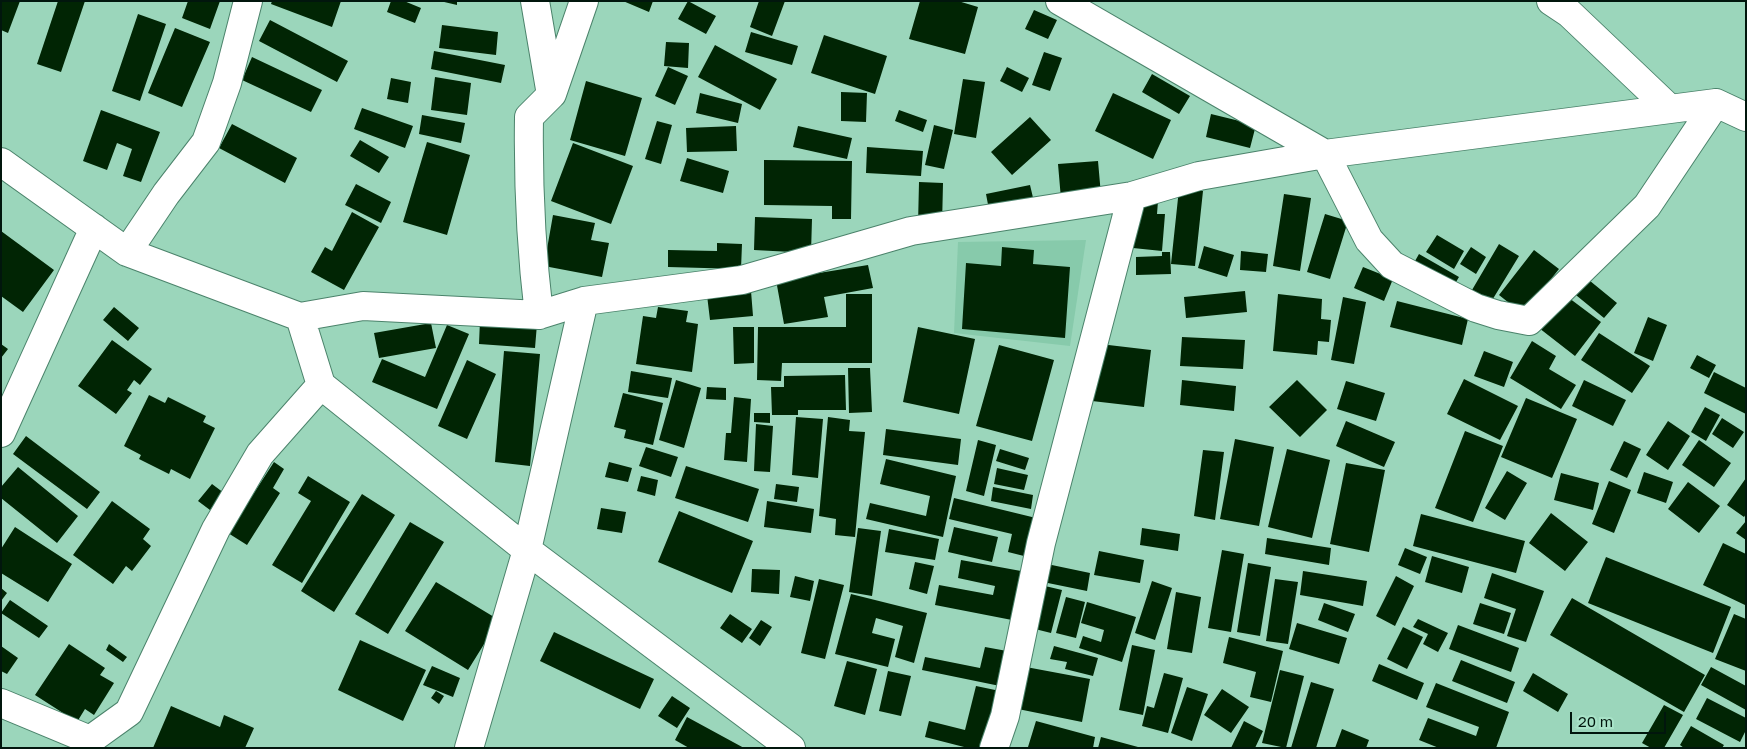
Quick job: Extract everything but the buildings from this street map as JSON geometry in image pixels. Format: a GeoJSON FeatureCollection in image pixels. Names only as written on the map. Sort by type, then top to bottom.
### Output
{"type":"FeatureCollection","features":[{"type":"Feature","properties":{"kind":"street"},"geometry":{"type":"LineString","coordinates":[[127,252],[166,194],[206,142],[227,83],[248,1]]}},
{"type":"Feature","properties":{"kind":"street"},"geometry":{"type":"LineString","coordinates":[[535,1],[552,95]]}},
{"type":"Feature","properties":{"kind":"street"},"geometry":{"type":"LineString","coordinates":[[539,315],[531,249],[528,190],[530,118],[552,95],[584,1]]}},
{"type":"Feature","properties":{"kind":"street"},"geometry":{"type":"LineString","coordinates":[[1060,1],[1325,154],[1369,240],[1392,265],[1476,308],[1498,316],[1529,322],[1647,206],[1716,102]]}},
{"type":"Feature","properties":{"kind":"street"},"geometry":{"type":"LineString","coordinates":[[1551,1],[1569,13],[1670,108]]}},
{"type":"Feature","properties":{"kind":"street"},"geometry":{"type":"LineString","coordinates":[[1,162],[127,252],[300,317],[363,306],[539,315],[584,301],[742,280],[911,231],[1132,196],[1199,176],[1325,154],[1716,102],[1746,117]]}},
{"type":"Feature","properties":{"kind":"street"},"geometry":{"type":"LineString","coordinates":[[994,748],[1005,716],[1041,543],[1132,196]]}},
{"type":"Feature","properties":{"kind":"street"},"geometry":{"type":"LineString","coordinates":[[1,433],[94,228]]}},
{"type":"Feature","properties":{"kind":"street"},"geometry":{"type":"LineString","coordinates":[[469,748],[527,550],[584,301]]}},
{"type":"Feature","properties":{"kind":"street"},"geometry":{"type":"LineString","coordinates":[[300,317],[321,385],[527,550],[791,748]]}},
{"type":"Feature","properties":{"kind":"street"},"geometry":{"type":"LineString","coordinates":[[1,702],[90,740],[129,712],[216,529],[260,454],[321,385]]}},
{"type":"Feature","properties":{"kind":"shaded area"},"geometry":{"type":"Polygon","coordinates":[[[1086,240],[1070,346],[954,333],[958,242],[1086,240]]]}}]}
